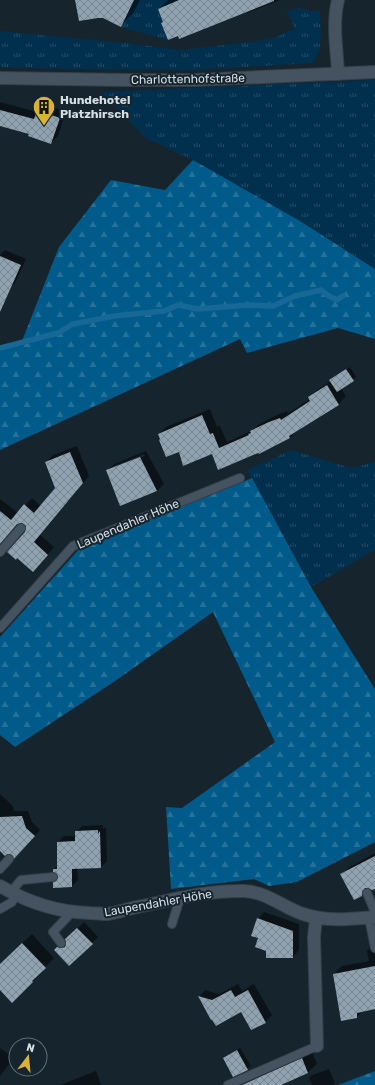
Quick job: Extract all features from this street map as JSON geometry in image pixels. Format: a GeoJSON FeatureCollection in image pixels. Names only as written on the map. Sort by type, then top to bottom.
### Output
{"type":"FeatureCollection","features":[{"type":"Feature","properties":{"kind":"street"},"geometry":{"type":"LineString","coordinates":[[338,0],[335,35],[338,74]]}},
{"type":"Feature","properties":{"kind":"street","name":"Charlottenhofstraße"},"geometry":{"type":"LineString","coordinates":[[0,78],[195,80],[375,72]]}},
{"type":"Feature","properties":{"kind":"street","name":"Laupendahler Höhe"},"geometry":{"type":"LineString","coordinates":[[0,886],[35,903],[57,910],[72,912],[106,914],[202,893],[245,891],[270,897],[302,914],[316,918],[343,919],[373,915]]}},
{"type":"Feature","properties":{"kind":"street"},"geometry":{"type":"LineString","coordinates":[[316,918],[314,937],[316,1046]]}},
{"type":"Feature","properties":{"kind":"lane","name":"Laupendahler Höhe"},"geometry":{"type":"LineString","coordinates":[[0,628],[73,546],[240,478]]}},
{"type":"Feature","properties":{"kind":"lane"},"geometry":{"type":"LineString","coordinates":[[0,552],[21,528]]}},
{"type":"Feature","properties":{"kind":"lane"},"geometry":{"type":"LineString","coordinates":[[0,869],[9,859]]}},
{"type":"Feature","properties":{"kind":"lane"},"geometry":{"type":"LineString","coordinates":[[0,909],[12,902],[21,880],[53,877]]}},
{"type":"Feature","properties":{"kind":"lane"},"geometry":{"type":"LineString","coordinates":[[367,893],[373,915],[375,948]]}},
{"type":"Feature","properties":{"kind":"lane"},"geometry":{"type":"LineString","coordinates":[[172,924],[180,898]]}},
{"type":"Feature","properties":{"kind":"lane"},"geometry":{"type":"LineString","coordinates":[[61,943],[53,932],[72,912]]}},
{"type":"Feature","properties":{"kind":"lane"},"geometry":{"type":"LineString","coordinates":[[228,1085],[316,1046]]}},
{"type":"Feature","properties":{"kind":"green space"},"geometry":{"type":"Polygon","coordinates":[[[134,0],[179,0],[158,9],[163,22],[161,23],[168,40],[121,27],[134,0]]]}},
{"type":"Feature","properties":{"kind":"green space"},"geometry":{"type":"Polygon","coordinates":[[[299,8],[311,11],[320,10],[320,45],[319,51],[313,63],[193,70],[0,67],[0,31],[183,50],[271,39],[295,29],[287,11],[299,8]]]}},
{"type":"Feature","properties":{"kind":"green space"},"geometry":{"type":"Polygon","coordinates":[[[375,80],[375,269],[300,221],[193,160],[147,139],[101,92],[375,80]]]}},
{"type":"Feature","properties":{"kind":"green space"},"geometry":{"type":"Polygon","coordinates":[[[193,160],[300,221],[375,269],[375,339],[338,328],[247,353],[240,339],[0,450],[0,346],[22,341],[59,247],[111,180],[165,190],[193,160]]]}},
{"type":"Feature","properties":{"kind":"green space"},"geometry":{"type":"Polygon","coordinates":[[[291,450],[351,468],[375,462],[375,550],[311,587],[247,470],[291,450]]]}},
{"type":"Feature","properties":{"kind":"green space"},"geometry":{"type":"Polygon","coordinates":[[[252,478],[311,587],[375,689],[375,842],[297,882],[269,886],[254,879],[171,889],[166,807],[182,808],[275,742],[213,612],[115,681],[15,747],[0,735],[0,637],[80,548],[252,478]]]}},
{"type":"Feature","properties":{"kind":"green space"},"geometry":{"type":"Polygon","coordinates":[[[375,1071],[375,1085],[338,1085],[375,1071]]]}},
{"type":"Feature","properties":{"kind":"building"},"geometry":{"type":"Polygon","coordinates":[[[75,0],[134,0],[121,27],[103,18],[79,21],[75,0]]]}},
{"type":"Feature","properties":{"kind":"building"},"geometry":{"type":"Polygon","coordinates":[[[179,0],[274,1],[179,39],[178,36],[168,40],[161,23],[163,22],[158,9],[179,0]]]}},
{"type":"Feature","properties":{"kind":"building"},"geometry":{"type":"Polygon","coordinates":[[[0,110],[34,119],[37,110],[60,118],[51,144],[28,136],[29,134],[0,126],[0,110]]]}},
{"type":"Feature","properties":{"kind":"building"},"geometry":{"type":"Polygon","coordinates":[[[0,256],[21,265],[0,312],[0,256]]]}},
{"type":"Feature","properties":{"kind":"building"},"geometry":{"type":"Polygon","coordinates":[[[346,369],[354,381],[337,392],[329,380],[346,369]]]}},
{"type":"Feature","properties":{"kind":"building"},"geometry":{"type":"Polygon","coordinates":[[[327,385],[339,405],[289,436],[290,438],[259,454],[258,453],[218,470],[212,454],[183,466],[179,452],[166,457],[159,440],[158,434],[202,415],[210,434],[213,433],[219,448],[249,435],[248,434],[251,433],[250,431],[269,422],[280,418],[281,420],[310,401],[308,397],[327,385]]]}},
{"type":"Feature","properties":{"kind":"building"},"geometry":{"type":"Polygon","coordinates":[[[70,452],[83,483],[34,542],[48,555],[33,572],[17,558],[16,560],[7,552],[25,532],[26,526],[22,523],[17,524],[0,544],[0,511],[11,520],[24,504],[34,513],[55,488],[45,462],[70,452]]]}},
{"type":"Feature","properties":{"kind":"building"},"geometry":{"type":"Polygon","coordinates":[[[140,457],[157,491],[120,506],[106,470],[140,457]]]}},
{"type":"Feature","properties":{"kind":"building"},"geometry":{"type":"Polygon","coordinates":[[[22,816],[26,828],[35,836],[14,859],[12,855],[8,854],[5,856],[0,851],[0,817],[22,816]]]}},
{"type":"Feature","properties":{"kind":"building"},"geometry":{"type":"Polygon","coordinates":[[[98,830],[98,834],[100,831],[101,868],[72,869],[72,887],[53,888],[53,882],[56,881],[58,877],[57,874],[53,872],[53,869],[57,869],[57,842],[75,841],[75,831],[98,830]]]}},
{"type":"Feature","properties":{"kind":"building"},"geometry":{"type":"Polygon","coordinates":[[[375,856],[375,889],[372,890],[365,888],[362,892],[362,896],[354,900],[340,874],[375,856]]]}},
{"type":"Feature","properties":{"kind":"building"},"geometry":{"type":"Polygon","coordinates":[[[257,918],[293,931],[293,958],[266,958],[266,951],[255,947],[258,938],[251,936],[257,918]]]}},
{"type":"Feature","properties":{"kind":"building"},"geometry":{"type":"Polygon","coordinates":[[[77,928],[93,944],[69,966],[54,950],[57,947],[65,947],[65,939],[77,928]]]}},
{"type":"Feature","properties":{"kind":"building"},"geometry":{"type":"Polygon","coordinates":[[[22,943],[46,968],[12,1003],[0,990],[0,964],[22,943]]]}},
{"type":"Feature","properties":{"kind":"building"},"geometry":{"type":"Polygon","coordinates":[[[375,966],[375,1009],[357,1013],[357,1018],[341,1021],[333,974],[375,966]]]}},
{"type":"Feature","properties":{"kind":"building"},"geometry":{"type":"Polygon","coordinates":[[[231,990],[235,997],[248,990],[266,1023],[251,1030],[241,1012],[216,1026],[211,1020],[198,996],[212,1000],[231,990]]]}},
{"type":"Feature","properties":{"kind":"building"},"geometry":{"type":"Polygon","coordinates":[[[237,1050],[248,1070],[233,1077],[223,1058],[237,1050]]]}},
{"type":"Feature","properties":{"kind":"building"},"geometry":{"type":"Polygon","coordinates":[[[302,1058],[308,1073],[281,1085],[242,1085],[302,1058]]]}},
{"type":"Feature","properties":{"kind":"waterway"},"geometry":{"type":"LineString","coordinates":[[0,348],[58,333],[73,324],[114,316],[164,311],[178,305],[198,309],[248,305],[273,306],[295,296],[321,290],[337,300],[343,296]]}},
{"type":"Feature","properties":{"kind":"place","name":"Hundehotel Platzhirsch"},"geometry":{"type":"Point","coordinates":[44,126]}}]}
